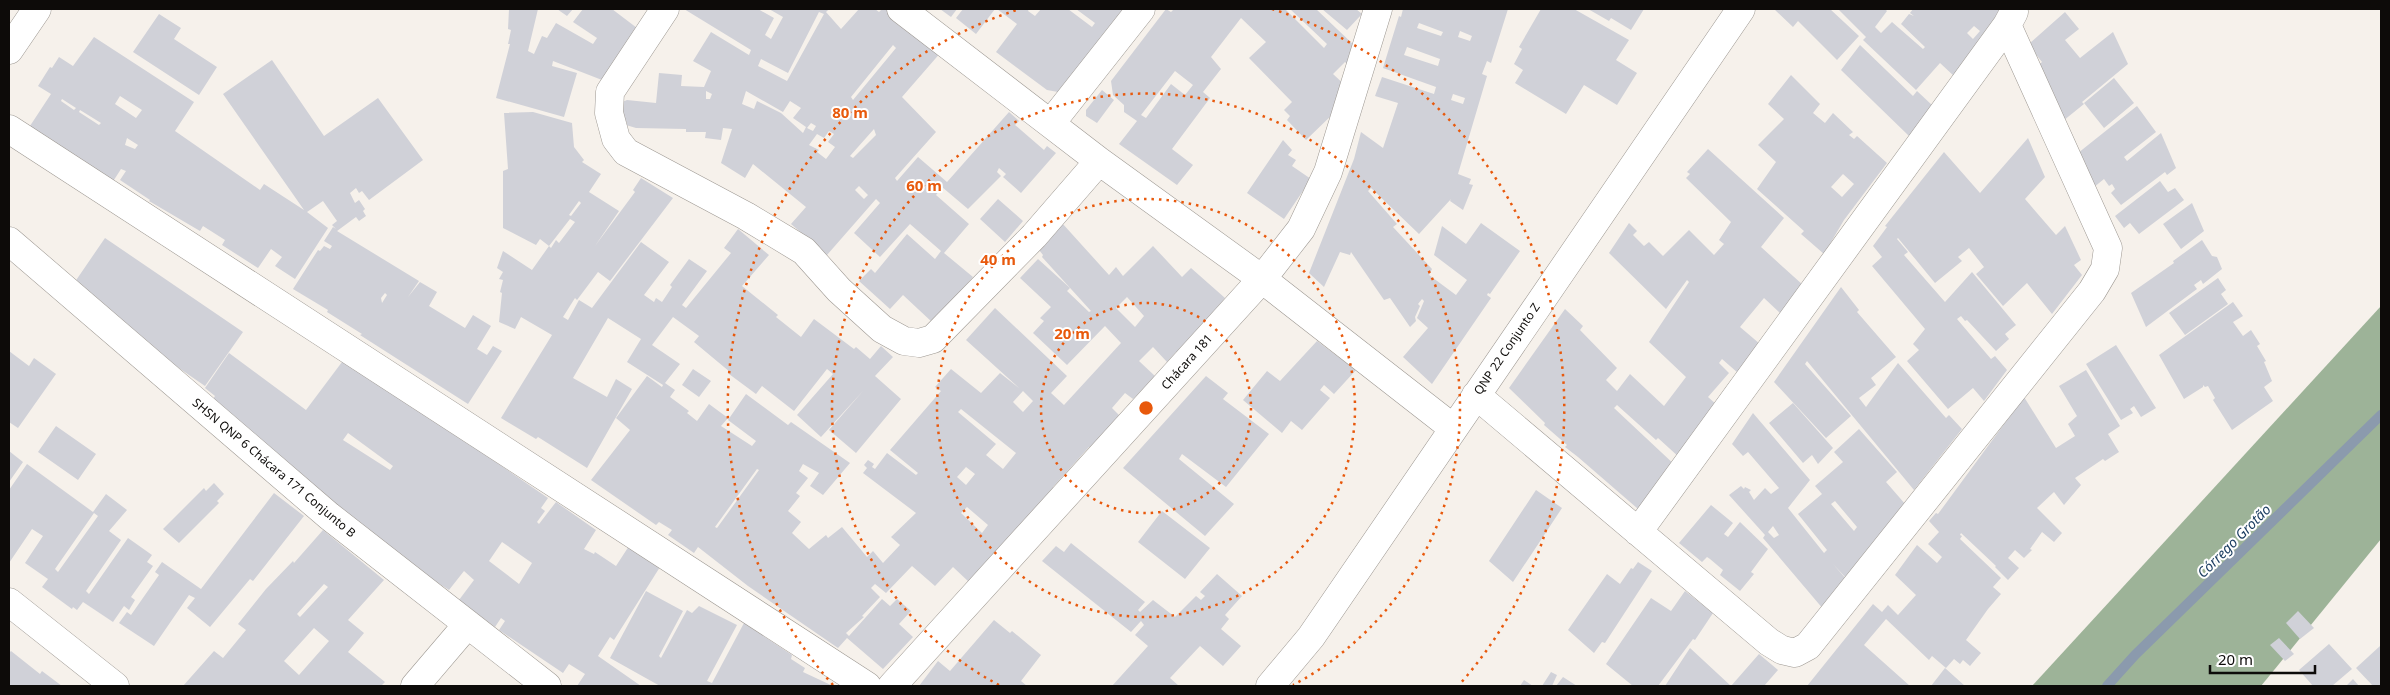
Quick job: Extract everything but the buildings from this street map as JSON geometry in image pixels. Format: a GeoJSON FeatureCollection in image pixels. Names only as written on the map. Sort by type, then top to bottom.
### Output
{"type":"FeatureCollection","features":[{"type":"Feature","properties":{"kind":"street"},"geometry":{"type":"LineString","coordinates":[[9,50],[37,9]]}},
{"type":"Feature","properties":{"kind":"street"},"geometry":{"type":"LineString","coordinates":[[665,9],[610,92],[609,113],[616,139],[626,152],[746,216],[804,251],[853,303],[882,329],[904,342],[919,344],[933,339],[1034,236],[1099,161]]}},
{"type":"Feature","properties":{"kind":"street"},"geometry":{"type":"LineString","coordinates":[[901,9],[1099,161],[1262,279],[1454,428]]}},
{"type":"Feature","properties":{"kind":"street"},"geometry":{"type":"LineString","coordinates":[[1051,123],[1141,9]]}},
{"type":"Feature","properties":{"kind":"street","name":"Chácara 181"},"geometry":{"type":"LineString","coordinates":[[892,686],[1262,279],[1301,229],[1328,172],[1378,9]]}},
{"type":"Feature","properties":{"kind":"street","name":"QNP 22 Conjunto Z"},"geometry":{"type":"LineString","coordinates":[[1270,686],[1311,637],[1741,9]]}},
{"type":"Feature","properties":{"kind":"street"},"geometry":{"type":"LineString","coordinates":[[1476,395],[1770,642],[1782,650],[1794,653],[1808,646],[2092,291],[2105,269],[2108,248],[2011,17]]}},
{"type":"Feature","properties":{"kind":"street"},"geometry":{"type":"LineString","coordinates":[[1638,532],[2011,17]]}},
{"type":"Feature","properties":{"kind":"street"},"geometry":{"type":"LineString","coordinates":[[9,129],[867,686]]}},
{"type":"Feature","properties":{"kind":"street","name":"SHSN QNP 6 Chácara 171 Conjunto B"},"geometry":{"type":"LineString","coordinates":[[9,241],[329,516],[547,686]]}},
{"type":"Feature","properties":{"kind":"street"},"geometry":{"type":"LineString","coordinates":[[9,602],[115,686]]}},
{"type":"Feature","properties":{"kind":"street"},"geometry":{"type":"LineString","coordinates":[[415,686],[467,625]]}},
{"type":"Feature","properties":{"kind":"green space"},"geometry":{"type":"Polygon","coordinates":[[[2381,306],[2381,539],[2261,686],[2032,686],[2381,306]]]}},
{"type":"Feature","properties":{"kind":"waterway","name":"Córrego Grotão"},"geometry":{"type":"LineString","coordinates":[[2107,686],[2135,655],[2381,415]]}}]}
